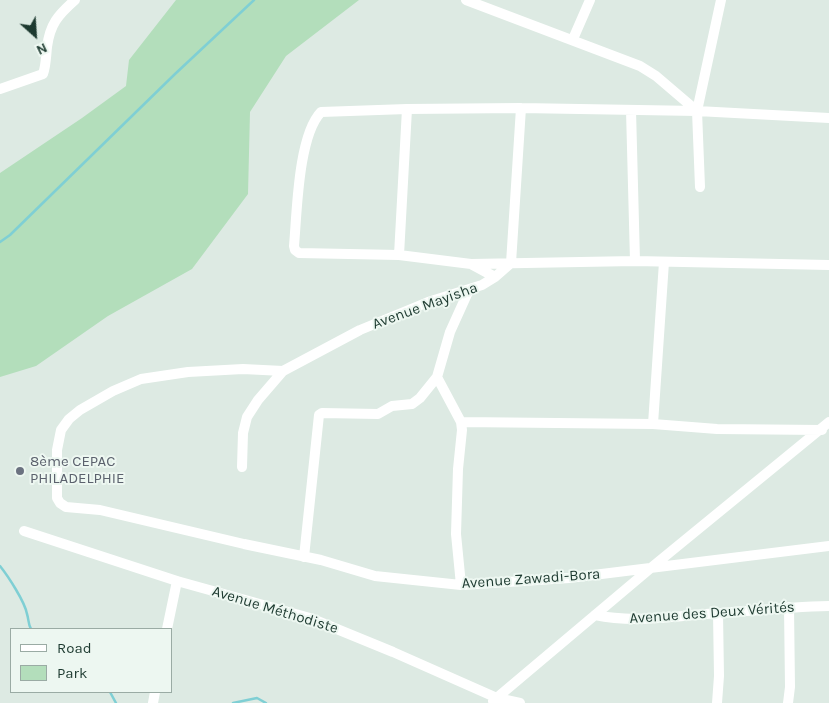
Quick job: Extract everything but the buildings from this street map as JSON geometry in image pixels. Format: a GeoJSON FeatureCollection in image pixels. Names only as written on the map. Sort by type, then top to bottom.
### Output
{"type":"FeatureCollection","features":[{"type":"Feature","properties":{"kind":"street"},"geometry":{"type":"LineString","coordinates":[[0,89],[42,74],[52,27],[58,16],[75,0]]}},
{"type":"Feature","properties":{"kind":"street"},"geometry":{"type":"LineString","coordinates":[[466,0],[644,69],[668,85],[697,111]]}},
{"type":"Feature","properties":{"kind":"street"},"geometry":{"type":"LineString","coordinates":[[573,40],[590,0]]}},
{"type":"Feature","properties":{"kind":"street"},"geometry":{"type":"LineString","coordinates":[[700,187],[697,111],[721,0]]}},
{"type":"Feature","properties":{"kind":"street"},"geometry":{"type":"LineString","coordinates":[[829,118],[697,111],[521,108],[324,111],[319,113],[307,138],[303,158],[294,246],[295,250],[299,253],[399,255],[470,264],[664,262],[829,265]]}},
{"type":"Feature","properties":{"kind":"street"},"geometry":{"type":"LineString","coordinates":[[511,263],[521,108]]}},
{"type":"Feature","properties":{"kind":"street"},"geometry":{"type":"LineString","coordinates":[[399,255],[407,109]]}},
{"type":"Feature","properties":{"kind":"street"},"geometry":{"type":"LineString","coordinates":[[631,110],[635,262]]}},
{"type":"Feature","properties":{"kind":"street"},"geometry":{"type":"LineString","coordinates":[[653,424],[664,262]]}},
{"type":"Feature","properties":{"kind":"street","name":"Avenue Mayisha"},"geometry":{"type":"LineString","coordinates":[[242,467],[243,433],[247,417],[258,400],[283,371],[360,330],[428,302],[482,285],[511,263]]}},
{"type":"Feature","properties":{"kind":"street"},"geometry":{"type":"LineString","coordinates":[[470,264],[495,277]]}},
{"type":"Feature","properties":{"kind":"street"},"geometry":{"type":"LineString","coordinates":[[304,557],[319,415],[322,413],[381,413],[392,406],[412,404],[424,394],[437,377],[450,332],[469,290]]}},
{"type":"Feature","properties":{"kind":"street","name":"Avenue Zawadi-Bora"},"geometry":{"type":"LineString","coordinates":[[283,371],[188,372],[142,379],[113,391],[80,410],[69,419],[61,430],[56,450],[57,498],[66,507],[100,510],[304,557],[375,576],[461,585],[569,578],[829,546]]}},
{"type":"Feature","properties":{"kind":"street"},"geometry":{"type":"LineString","coordinates":[[437,377],[461,422],[462,430],[458,469],[456,534],[461,585]]}},
{"type":"Feature","properties":{"kind":"street"},"geometry":{"type":"LineString","coordinates":[[461,422],[653,424],[717,429],[825,430]]}},
{"type":"Feature","properties":{"kind":"street"},"geometry":{"type":"LineString","coordinates":[[494,700],[652,567],[825,430],[829,422]]}},
{"type":"Feature","properties":{"kind":"street","name":"Avenue Méthodiste"},"geometry":{"type":"LineString","coordinates":[[24,531],[177,581],[310,618],[393,652],[494,700],[520,703]]}},
{"type":"Feature","properties":{"kind":"street"},"geometry":{"type":"LineString","coordinates":[[167,628],[177,581]]}},
{"type":"Feature","properties":{"kind":"street","name":"Avenue des Deux Vérités"},"geometry":{"type":"LineString","coordinates":[[595,615],[616,619],[647,619],[789,607],[829,606]]}},
{"type":"Feature","properties":{"kind":"street"},"geometry":{"type":"LineString","coordinates":[[788,703],[790,687],[789,607]]}},
{"type":"Feature","properties":{"kind":"street"},"geometry":{"type":"LineString","coordinates":[[717,703],[719,676],[718,613]]}},
{"type":"Feature","properties":{"kind":"green space"},"geometry":{"type":"Polygon","coordinates":[[[176,0],[359,0],[286,56],[250,112],[248,194],[192,269],[108,316],[36,366],[0,377],[0,173],[126,86],[129,60],[176,0]]]}},
{"type":"Feature","properties":{"kind":"waterway"},"geometry":{"type":"LineString","coordinates":[[0,242],[10,235],[175,74],[254,0]]}},
{"type":"Feature","properties":{"kind":"waterway"},"geometry":{"type":"LineString","coordinates":[[0,566],[12,582],[26,609],[30,628]]}},
{"type":"Feature","properties":{"kind":"waterway"},"geometry":{"type":"LineString","coordinates":[[111,693],[116,703]]}},
{"type":"Feature","properties":{"kind":"waterway"},"geometry":{"type":"LineString","coordinates":[[233,703],[257,698],[266,703]]}},
{"type":"Feature","properties":{"kind":"place","name":"8ème CEPAC PHILADELPHIE"},"geometry":{"type":"Point","coordinates":[20,471]}}]}
